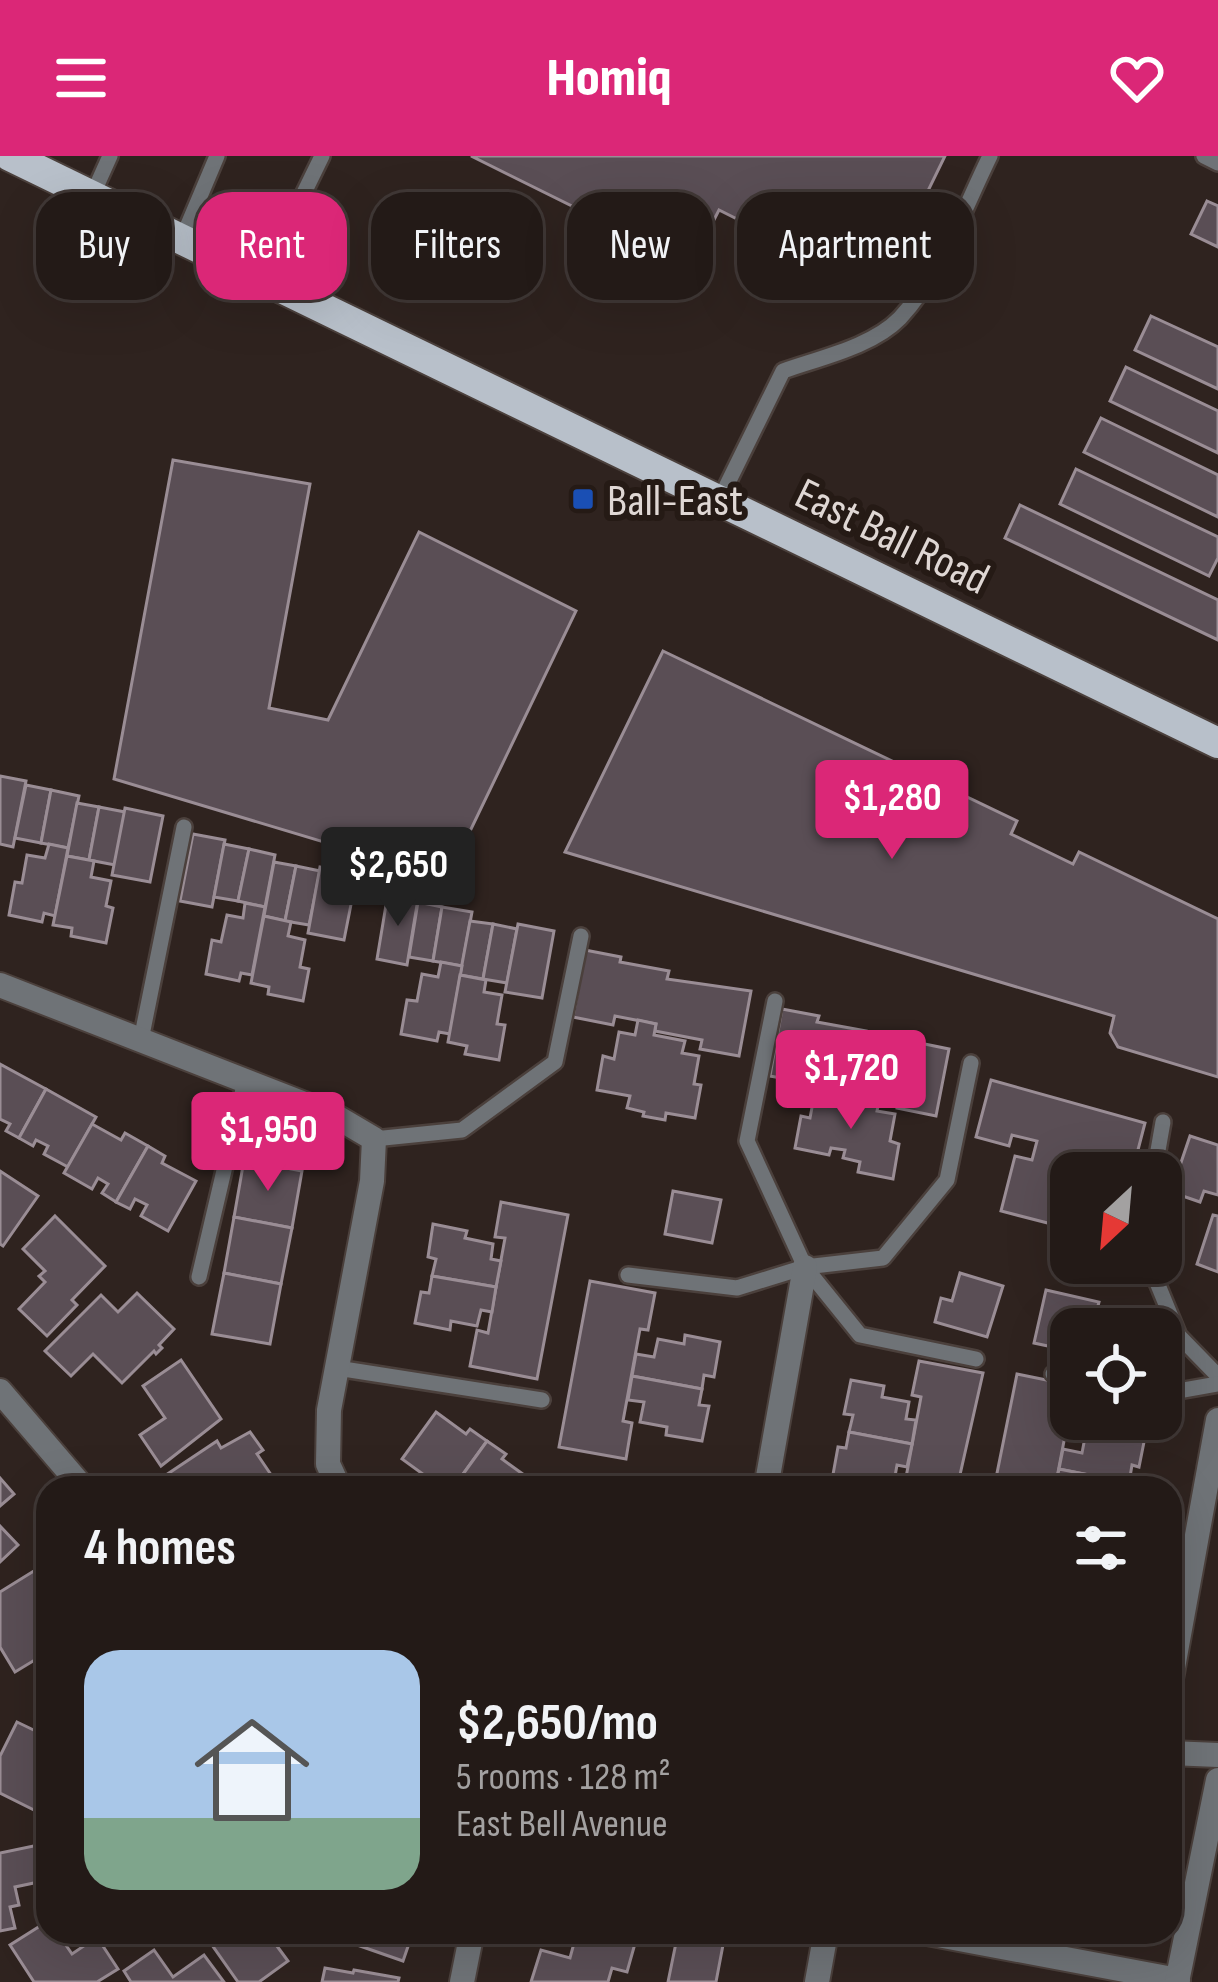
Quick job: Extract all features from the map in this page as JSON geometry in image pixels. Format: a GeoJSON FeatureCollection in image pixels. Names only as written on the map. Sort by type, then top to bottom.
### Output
{"type":"FeatureCollection","features":[{"type":"Feature","properties":{"kind":"main road","name":"East Ball Road"},"geometry":{"type":"LineString","coordinates":[[17,158],[84,192]]}},
{"type":"Feature","properties":{"kind":"main road","name":"East Ball Road"},"geometry":{"type":"LineString","coordinates":[[172,234],[196,246]]}},
{"type":"Feature","properties":{"kind":"main road","name":"East Ball Road"},"geometry":{"type":"LineString","coordinates":[[305,300],[1218,743]]}},
{"type":"Feature","properties":{"kind":"street"},"geometry":{"type":"LineString","coordinates":[[0,985],[335,1116],[374,1139],[372,1180],[329,1410],[328,1464],[334,1476]]}},
{"type":"Feature","properties":{"kind":"street"},"geometry":{"type":"LineString","coordinates":[[768,1476],[805,1267]]}},
{"type":"Feature","properties":{"kind":"street"},"geometry":{"type":"LineString","coordinates":[[0,1391],[73,1476]]}},
{"type":"Feature","properties":{"kind":"street"},"geometry":{"type":"LineString","coordinates":[[1182,1580],[1218,1420]]}},
{"type":"Feature","properties":{"kind":"street"},"geometry":{"type":"LineString","coordinates":[[1182,1754],[1218,1755]]}},
{"type":"Feature","properties":{"kind":"street"},"geometry":{"type":"LineString","coordinates":[[985,1944],[1178,1981],[1218,1780]]}},
{"type":"Feature","properties":{"kind":"street"},"geometry":{"type":"LineString","coordinates":[[462,1982],[470,1944]]}},
{"type":"Feature","properties":{"kind":"street"},"geometry":{"type":"LineString","coordinates":[[817,1982],[824,1944]]}},
{"type":"Feature","properties":{"kind":"lane"},"geometry":{"type":"LineString","coordinates":[[94,192],[110,156]]}},
{"type":"Feature","properties":{"kind":"lane"},"geometry":{"type":"LineString","coordinates":[[182,239],[218,156]]}},
{"type":"Feature","properties":{"kind":"lane"},"geometry":{"type":"LineString","coordinates":[[304,192],[322,156]]}},
{"type":"Feature","properties":{"kind":"lane"},"geometry":{"type":"LineString","coordinates":[[719,501],[783,371],[863,341],[898,320],[936,265],[990,156]]}},
{"type":"Feature","properties":{"kind":"lane"},"geometry":{"type":"LineString","coordinates":[[1204,156],[1218,163]]}},
{"type":"Feature","properties":{"kind":"lane"},"geometry":{"type":"LineString","coordinates":[[141,1040],[184,827]]}},
{"type":"Feature","properties":{"kind":"lane"},"geometry":{"type":"LineString","coordinates":[[374,1139],[462,1130],[555,1062],[580,936]]}},
{"type":"Feature","properties":{"kind":"lane"},"geometry":{"type":"LineString","coordinates":[[775,1001],[748,1141],[805,1267],[860,1335],[976,1359]]}},
{"type":"Feature","properties":{"kind":"lane"},"geometry":{"type":"LineString","coordinates":[[628,1275],[737,1288],[805,1267],[883,1258],[947,1180],[971,1063]]}},
{"type":"Feature","properties":{"kind":"lane"},"geometry":{"type":"LineString","coordinates":[[199,1277],[245,1081]]}},
{"type":"Feature","properties":{"kind":"lane"},"geometry":{"type":"LineString","coordinates":[[1158,1152],[1163,1122]]}},
{"type":"Feature","properties":{"kind":"lane"},"geometry":{"type":"LineString","coordinates":[[1158,1284],[1179,1336],[1218,1380],[1182,1389]]}},
{"type":"Feature","properties":{"kind":"lane"},"geometry":{"type":"LineString","coordinates":[[338,1368],[542,1400]]}},
{"type":"Feature","properties":{"kind":"building"},"geometry":{"type":"Polygon","coordinates":[[[471,156],[945,156],[927,192],[737,192],[737,219],[719,210],[713,222],[713,192],[567,192],[567,204],[471,156]]]}},
{"type":"Feature","properties":{"kind":"building"},"geometry":{"type":"Polygon","coordinates":[[[1207,201],[1218,206],[1218,247],[1191,234],[1207,201]]]}},
{"type":"Feature","properties":{"kind":"building"},"geometry":{"type":"Polygon","coordinates":[[[1151,316],[1218,347],[1218,389],[1135,350],[1151,316]]]}},
{"type":"Feature","properties":{"kind":"building"},"geometry":{"type":"Polygon","coordinates":[[[1126,367],[1218,411],[1218,453],[1110,401],[1126,367]]]}},
{"type":"Feature","properties":{"kind":"building"},"geometry":{"type":"Polygon","coordinates":[[[1101,418],[1218,475],[1218,517],[1084,452],[1101,418]]]}},
{"type":"Feature","properties":{"kind":"building"},"geometry":{"type":"Polygon","coordinates":[[[173,460],[310,484],[269,708],[328,720],[419,532],[576,611],[447,879],[114,779],[173,460]]]}},
{"type":"Feature","properties":{"kind":"building"},"geometry":{"type":"Polygon","coordinates":[[[1076,469],[1218,537],[1218,558],[1209,576],[1060,504],[1076,469]]]}},
{"type":"Feature","properties":{"kind":"building"},"geometry":{"type":"Polygon","coordinates":[[[1020,505],[1218,600],[1218,640],[1005,538],[1020,505]]]}},
{"type":"Feature","properties":{"kind":"building"},"geometry":{"type":"Polygon","coordinates":[[[663,651],[1017,821],[1011,834],[1073,864],[1079,852],[1218,919],[1218,1077],[1118,1047],[1110,1033],[1114,1016],[565,852],[663,651]]]}},
{"type":"Feature","properties":{"kind":"building"},"geometry":{"type":"Polygon","coordinates":[[[0,776],[26,781],[13,847],[0,844],[0,776]]]}},
{"type":"Feature","properties":{"kind":"building"},"geometry":{"type":"Polygon","coordinates":[[[26,785],[51,790],[41,843],[15,838],[26,785]]]}},
{"type":"Feature","properties":{"kind":"building"},"geometry":{"type":"Polygon","coordinates":[[[51,790],[79,796],[68,848],[41,843],[51,790]]]}},
{"type":"Feature","properties":{"kind":"building"},"geometry":{"type":"Polygon","coordinates":[[[77,803],[99,807],[89,860],[67,856],[77,803]]]}},
{"type":"Feature","properties":{"kind":"building"},"geometry":{"type":"Polygon","coordinates":[[[99,807],[125,812],[115,865],[89,860],[99,807]]]}},
{"type":"Feature","properties":{"kind":"building"},"geometry":{"type":"Polygon","coordinates":[[[125,808],[163,816],[150,882],[112,875],[125,808]]]}},
{"type":"Feature","properties":{"kind":"building"},"geometry":{"type":"Polygon","coordinates":[[[193,834],[225,840],[212,907],[180,901],[193,834]]]}},
{"type":"Feature","properties":{"kind":"building"},"geometry":{"type":"Polygon","coordinates":[[[49,844],[68,848],[55,916],[44,913],[42,922],[9,915],[15,882],[22,883],[27,855],[45,858],[49,844]]]}},
{"type":"Feature","properties":{"kind":"building"},"geometry":{"type":"Polygon","coordinates":[[[224,844],[249,849],[238,901],[214,897],[224,844]]]}},
{"type":"Feature","properties":{"kind":"building"},"geometry":{"type":"Polygon","coordinates":[[[249,849],[275,855],[265,907],[238,901],[249,849]]]}},
{"type":"Feature","properties":{"kind":"building"},"geometry":{"type":"Polygon","coordinates":[[[67,856],[94,861],[91,877],[111,881],[106,906],[113,908],[106,943],[71,936],[72,928],[53,925],[67,856]]]}},
{"type":"Feature","properties":{"kind":"building"},"geometry":{"type":"Polygon","coordinates":[[[274,862],[296,866],[285,921],[264,916],[274,862]]]}},
{"type":"Feature","properties":{"kind":"building"},"geometry":{"type":"Polygon","coordinates":[[[296,866],[320,871],[309,925],[285,921],[296,866]]]}},
{"type":"Feature","properties":{"kind":"building"},"geometry":{"type":"Polygon","coordinates":[[[320,867],[357,874],[344,940],[308,933],[320,867]]]}},
{"type":"Feature","properties":{"kind":"building"},"geometry":{"type":"Polygon","coordinates":[[[388,893],[418,899],[407,965],[377,959],[388,893]]]}},
{"type":"Feature","properties":{"kind":"building"},"geometry":{"type":"Polygon","coordinates":[[[418,902],[442,907],[433,961],[409,957],[418,902]]]}},
{"type":"Feature","properties":{"kind":"building"},"geometry":{"type":"Polygon","coordinates":[[[245,903],[265,907],[252,975],[241,973],[239,981],[206,974],[212,940],[221,942],[227,915],[243,918],[245,903]]]}},
{"type":"Feature","properties":{"kind":"building"},"geometry":{"type":"Polygon","coordinates":[[[442,907],[472,912],[462,966],[433,961],[442,907]]]}},
{"type":"Feature","properties":{"kind":"building"},"geometry":{"type":"Polygon","coordinates":[[[264,916],[291,922],[288,936],[305,940],[300,967],[309,969],[303,1001],[268,994],[269,987],[251,983],[264,916]]]}},
{"type":"Feature","properties":{"kind":"building"},"geometry":{"type":"Polygon","coordinates":[[[470,921],[493,924],[483,979],[460,975],[470,921]]]}},
{"type":"Feature","properties":{"kind":"building"},"geometry":{"type":"Polygon","coordinates":[[[493,924],[517,929],[507,983],[483,979],[493,924]]]}},
{"type":"Feature","properties":{"kind":"building"},"geometry":{"type":"Polygon","coordinates":[[[518,924],[554,931],[542,998],[505,992],[518,924]]]}},
{"type":"Feature","properties":{"kind":"building"},"geometry":{"type":"Polygon","coordinates":[[[585,950],[669,971],[667,979],[751,991],[739,1056],[700,1049],[702,1040],[655,1031],[656,1024],[615,1016],[613,1025],[573,1017],[585,950]]]}},
{"type":"Feature","properties":{"kind":"building"},"geometry":{"type":"Polygon","coordinates":[[[441,962],[462,966],[450,1034],[439,1032],[437,1041],[401,1034],[407,1000],[417,1001],[422,974],[438,977],[441,962]]]}},
{"type":"Feature","properties":{"kind":"building"},"geometry":{"type":"Polygon","coordinates":[[[460,975],[486,980],[484,992],[502,995],[497,1024],[505,1025],[499,1060],[465,1054],[467,1046],[448,1042],[460,975]]]}},
{"type":"Feature","properties":{"kind":"building"},"geometry":{"type":"Polygon","coordinates":[[[782,1009],[819,1016],[817,1022],[866,1031],[864,1038],[949,1049],[936,1116],[897,1108],[898,1101],[833,1088],[835,1079],[810,1074],[808,1083],[770,1076],[782,1009]]]}},
{"type":"Feature","properties":{"kind":"building"},"geometry":{"type":"Polygon","coordinates":[[[638,1020],[656,1024],[654,1035],[685,1041],[682,1053],[699,1056],[694,1084],[701,1085],[695,1118],[666,1113],[665,1120],[643,1116],[644,1112],[627,1108],[630,1096],[597,1090],[603,1056],[614,1059],[619,1032],[635,1035],[638,1020]]]}},
{"type":"Feature","properties":{"kind":"building"},"geometry":{"type":"Polygon","coordinates":[[[0,1064],[46,1089],[19,1138],[6,1131],[10,1124],[0,1119],[0,1064]]]}},
{"type":"Feature","properties":{"kind":"building"},"geometry":{"type":"Polygon","coordinates":[[[991,1080],[1145,1123],[1137,1152],[1050,1152],[1050,1224],[1001,1211],[1015,1156],[1032,1160],[1037,1141],[1012,1135],[1009,1146],[976,1137],[991,1080]]]}},
{"type":"Feature","properties":{"kind":"building"},"geometry":{"type":"Polygon","coordinates":[[[833,1088],[879,1102],[877,1111],[895,1114],[890,1141],[899,1144],[893,1179],[858,1172],[860,1162],[843,1158],[845,1150],[831,1148],[829,1155],[795,1148],[801,1116],[810,1118],[815,1092],[832,1095],[833,1088]]]}},
{"type":"Feature","properties":{"kind":"building"},"geometry":{"type":"Polygon","coordinates":[[[46,1089],[96,1117],[68,1167],[44,1154],[48,1146],[36,1140],[33,1146],[19,1138],[46,1089]]]}},
{"type":"Feature","properties":{"kind":"building"},"geometry":{"type":"Polygon","coordinates":[[[92,1124],[121,1140],[125,1133],[148,1146],[116,1202],[102,1193],[108,1184],[98,1178],[92,1189],[64,1173],[92,1124]]]}},
{"type":"Feature","properties":{"kind":"building"},"geometry":{"type":"Polygon","coordinates":[[[1190,1136],[1218,1145],[1218,1195],[1204,1191],[1200,1202],[1182,1196],[1182,1160],[1190,1136]]]}},
{"type":"Feature","properties":{"kind":"building"},"geometry":{"type":"Polygon","coordinates":[[[148,1146],[165,1156],[162,1163],[196,1181],[168,1231],[141,1216],[147,1205],[135,1199],[130,1209],[116,1202],[148,1146]]]}},
{"type":"Feature","properties":{"kind":"building"},"geometry":{"type":"Polygon","coordinates":[[[244,1160],[302,1171],[292,1228],[234,1217],[244,1160]]]}},
{"type":"Feature","properties":{"kind":"building"},"geometry":{"type":"Polygon","coordinates":[[[0,1171],[38,1196],[3,1246],[0,1244],[0,1171]]]}},
{"type":"Feature","properties":{"kind":"building"},"geometry":{"type":"Polygon","coordinates":[[[673,1191],[721,1200],[712,1243],[665,1234],[673,1191]]]}},
{"type":"Feature","properties":{"kind":"building"},"geometry":{"type":"Polygon","coordinates":[[[501,1202],[568,1215],[537,1379],[470,1366],[477,1330],[488,1333],[505,1238],[495,1237],[501,1202]]]}},
{"type":"Feature","properties":{"kind":"building"},"geometry":{"type":"Polygon","coordinates":[[[1213,1215],[1218,1216],[1218,1272],[1197,1264],[1213,1215]]]}},
{"type":"Feature","properties":{"kind":"building"},"geometry":{"type":"Polygon","coordinates":[[[55,1216],[105,1266],[72,1300],[77,1305],[47,1336],[19,1309],[45,1282],[39,1276],[45,1271],[23,1249],[55,1216]]]}},
{"type":"Feature","properties":{"kind":"building"},"geometry":{"type":"Polygon","coordinates":[[[234,1217],[292,1228],[281,1284],[224,1273],[234,1217]]]}},
{"type":"Feature","properties":{"kind":"building"},"geometry":{"type":"Polygon","coordinates":[[[433,1224],[467,1231],[465,1238],[493,1244],[491,1259],[501,1261],[496,1287],[432,1276],[436,1259],[428,1257],[433,1224]]]}},
{"type":"Feature","properties":{"kind":"building"},"geometry":{"type":"Polygon","coordinates":[[[224,1273],[281,1284],[270,1344],[212,1334],[224,1273]]]}},
{"type":"Feature","properties":{"kind":"building"},"geometry":{"type":"Polygon","coordinates":[[[960,1273],[1003,1286],[987,1337],[935,1322],[941,1298],[952,1301],[960,1273]]]}},
{"type":"Feature","properties":{"kind":"building"},"geometry":{"type":"Polygon","coordinates":[[[432,1276],[496,1287],[492,1312],[481,1310],[477,1326],[451,1321],[450,1330],[415,1323],[421,1292],[429,1293],[432,1276]]]}},
{"type":"Feature","properties":{"kind":"building"},"geometry":{"type":"Polygon","coordinates":[[[590,1281],[655,1293],[648,1330],[640,1329],[623,1421],[632,1423],[626,1459],[559,1447],[590,1281]]]}},
{"type":"Feature","properties":{"kind":"building"},"geometry":{"type":"Polygon","coordinates":[[[1046,1290],[1099,1302],[1097,1308],[1050,1308],[1050,1346],[1034,1343],[1046,1290]]]}},
{"type":"Feature","properties":{"kind":"building"},"geometry":{"type":"Polygon","coordinates":[[[137,1293],[174,1329],[159,1345],[162,1348],[122,1383],[93,1354],[71,1376],[45,1351],[101,1295],[118,1312],[137,1293]]]}},
{"type":"Feature","properties":{"kind":"building"},"geometry":{"type":"Polygon","coordinates":[[[685,1335],[720,1342],[714,1377],[704,1375],[702,1389],[632,1376],[636,1354],[654,1357],[658,1339],[684,1344],[685,1335]]]}},
{"type":"Feature","properties":{"kind":"building"},"geometry":{"type":"Polygon","coordinates":[[[181,1360],[221,1419],[161,1466],[140,1435],[165,1418],[143,1386],[181,1360]]]}},
{"type":"Feature","properties":{"kind":"building"},"geometry":{"type":"Polygon","coordinates":[[[919,1361],[983,1373],[960,1476],[906,1476],[921,1397],[912,1395],[919,1361]]]}},
{"type":"Feature","properties":{"kind":"building"},"geometry":{"type":"Polygon","coordinates":[[[1017,1374],[1050,1381],[1050,1440],[1064,1440],[1057,1476],[996,1476],[1017,1374]]]}},
{"type":"Feature","properties":{"kind":"building"},"geometry":{"type":"Polygon","coordinates":[[[632,1376],[702,1389],[699,1405],[709,1406],[702,1441],[666,1435],[667,1427],[640,1422],[644,1402],[628,1400],[632,1376]]]}},
{"type":"Feature","properties":{"kind":"building"},"geometry":{"type":"Polygon","coordinates":[[[851,1380],[884,1386],[882,1397],[909,1402],[906,1419],[916,1420],[912,1444],[849,1432],[853,1415],[844,1414],[851,1380]]]}},
{"type":"Feature","properties":{"kind":"building"},"geometry":{"type":"Polygon","coordinates":[[[436,1412],[466,1434],[470,1429],[487,1441],[462,1476],[425,1476],[402,1459],[436,1412]]]}},
{"type":"Feature","properties":{"kind":"building"},"geometry":{"type":"Polygon","coordinates":[[[250,1432],[263,1450],[257,1454],[272,1476],[166,1475],[217,1441],[221,1448],[250,1432]]]}},
{"type":"Feature","properties":{"kind":"building"},"geometry":{"type":"Polygon","coordinates":[[[849,1432],[912,1444],[907,1467],[897,1465],[895,1476],[833,1476],[838,1447],[846,1448],[849,1432]]]}},
{"type":"Feature","properties":{"kind":"building"},"geometry":{"type":"Polygon","coordinates":[[[1084,1440],[1144,1440],[1139,1467],[1132,1465],[1130,1476],[1059,1469],[1063,1449],[1082,1453],[1084,1440]]]}},
{"type":"Feature","properties":{"kind":"building"},"geometry":{"type":"Polygon","coordinates":[[[487,1441],[525,1476],[462,1476],[487,1441]]]}},
{"type":"Feature","properties":{"kind":"building"},"geometry":{"type":"Polygon","coordinates":[[[1059,1469],[1094,1476],[1058,1476],[1059,1469]]]}},
{"type":"Feature","properties":{"kind":"building"},"geometry":{"type":"Polygon","coordinates":[[[0,1478],[14,1494],[0,1506],[0,1478]]]}},
{"type":"Feature","properties":{"kind":"building"},"geometry":{"type":"Polygon","coordinates":[[[0,1526],[18,1545],[0,1562],[0,1526]]]}},
{"type":"Feature","properties":{"kind":"building"},"geometry":{"type":"Polygon","coordinates":[[[36,1570],[36,1659],[15,1672],[0,1647],[0,1592],[36,1570]]]}},
{"type":"Feature","properties":{"kind":"building"},"geometry":{"type":"Polygon","coordinates":[[[17,1722],[36,1731],[36,1811],[0,1793],[0,1756],[17,1722]]]}},
{"type":"Feature","properties":{"kind":"building"},"geometry":{"type":"Polygon","coordinates":[[[36,1845],[36,1883],[15,1887],[19,1905],[10,1907],[15,1928],[0,1931],[0,1853],[36,1845]]]}},
{"type":"Feature","properties":{"kind":"building"},"geometry":{"type":"Polygon","coordinates":[[[36,1929],[36,1944],[65,1944],[72,1954],[87,1944],[102,1944],[118,1969],[97,1982],[34,1982],[10,1945],[36,1929]]]}},
{"type":"Feature","properties":{"kind":"building"},"geometry":{"type":"Polygon","coordinates":[[[275,1944],[288,1961],[259,1982],[238,1982],[212,1945],[275,1944]]]}},
{"type":"Feature","properties":{"kind":"building"},"geometry":{"type":"Polygon","coordinates":[[[354,1944],[409,1944],[403,1961],[354,1944]]]}},
{"type":"Feature","properties":{"kind":"building"},"geometry":{"type":"Polygon","coordinates":[[[574,1944],[635,1944],[627,1972],[612,1968],[608,1982],[531,1982],[541,1950],[570,1958],[574,1944]]]}},
{"type":"Feature","properties":{"kind":"building"},"geometry":{"type":"Polygon","coordinates":[[[676,1944],[723,1945],[716,1982],[668,1982],[676,1944]]]}},
{"type":"Feature","properties":{"kind":"building"},"geometry":{"type":"Polygon","coordinates":[[[154,1950],[173,1977],[204,1955],[224,1982],[131,1982],[124,1971],[154,1950]]]}},
{"type":"Feature","properties":{"kind":"building"},"geometry":{"type":"Polygon","coordinates":[[[325,1968],[399,1978],[398,1982],[322,1982],[325,1968]]]}},
{"type":"Feature","properties":{"kind":"place","name":"Ball-East"},"geometry":{"type":"Point","coordinates":[583,499]}}]}
